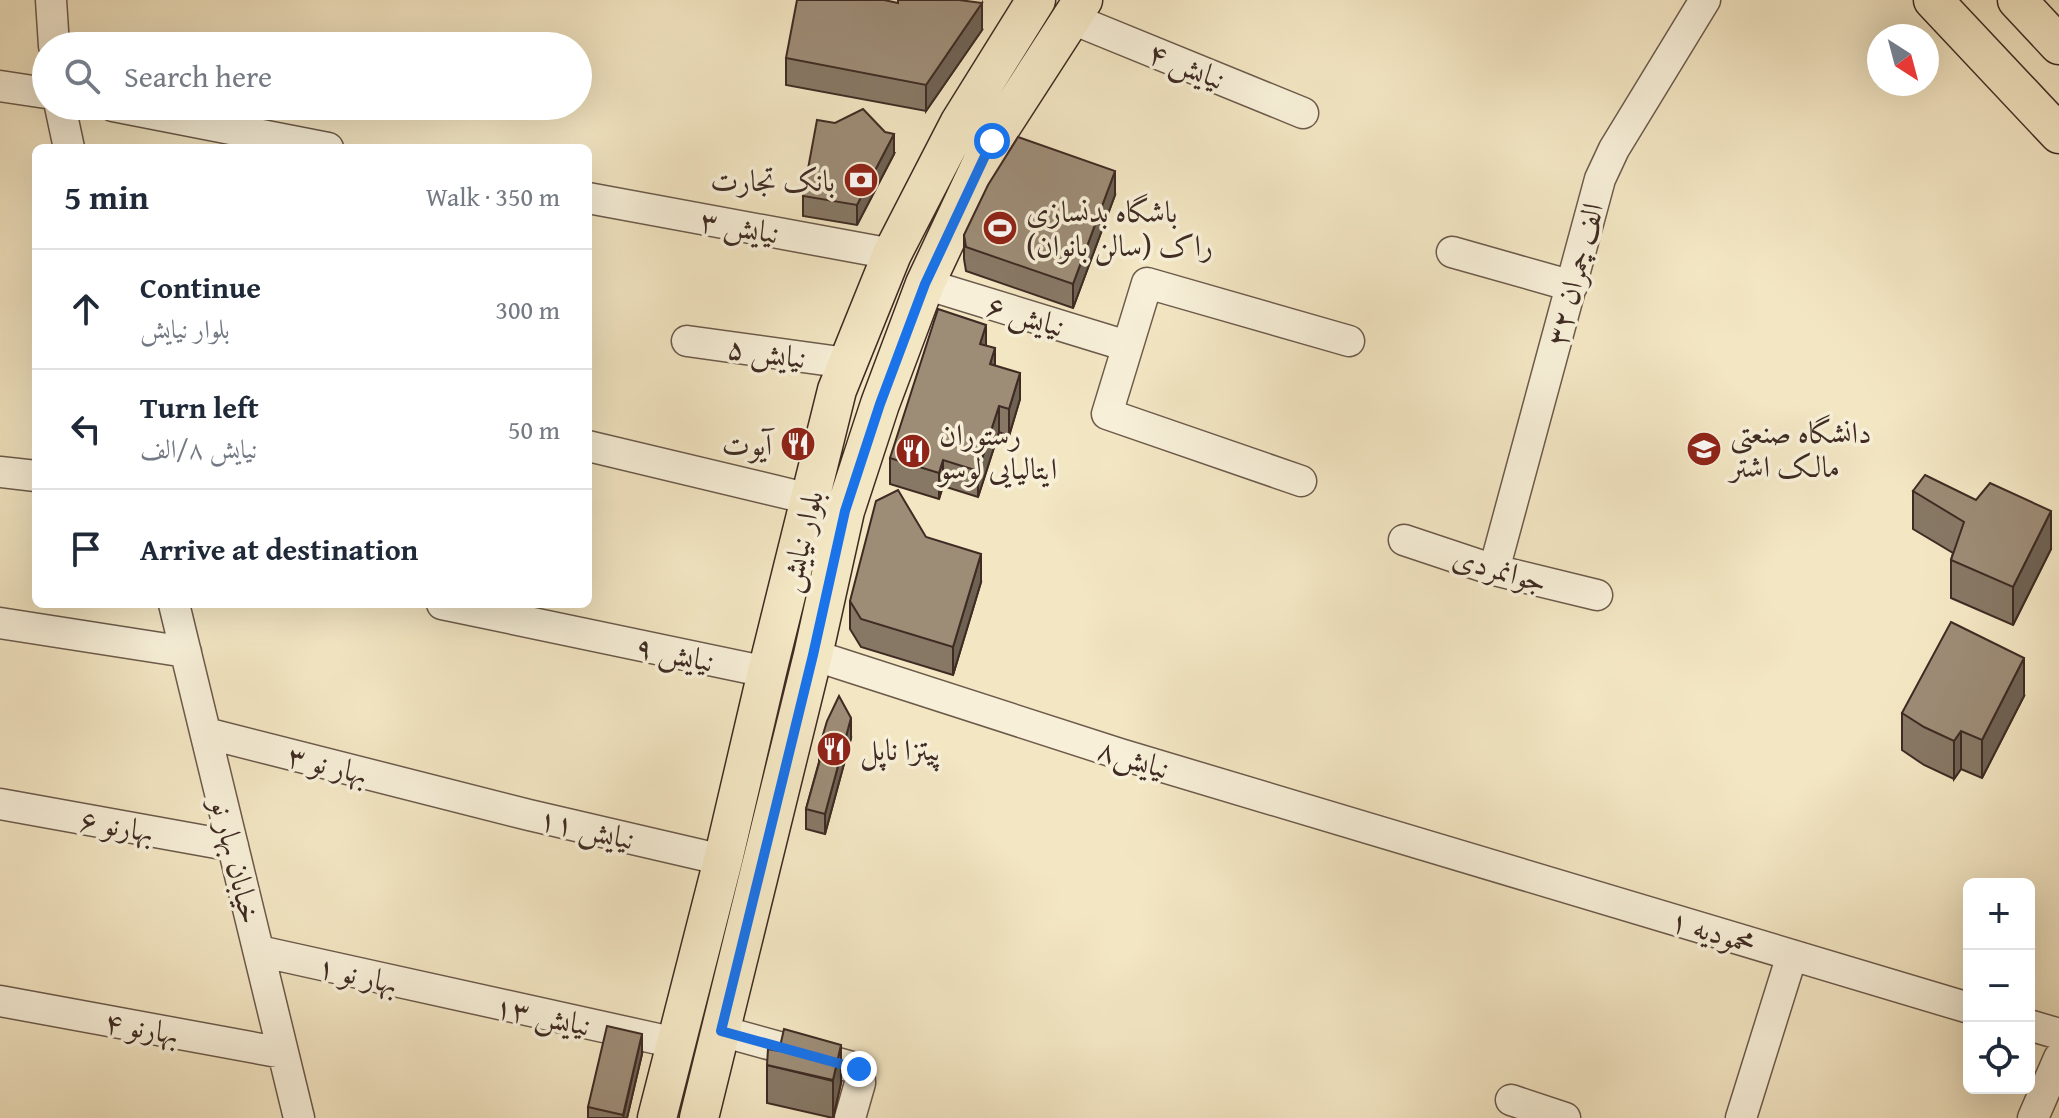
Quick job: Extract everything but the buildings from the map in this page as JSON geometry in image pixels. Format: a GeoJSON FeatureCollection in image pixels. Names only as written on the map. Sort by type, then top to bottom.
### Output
{"type":"FeatureCollection","features":[{"type":"Feature","properties":{"kind":"main road","name":"بلوار نیایش"},"geometry":{"type":"LineString","coordinates":[[657,1118],[837,390],[892,254],[960,122],[1036,0]]}},
{"type":"Feature","properties":{"kind":"main road"},"geometry":{"type":"LineString","coordinates":[[1933,0],[2059,134]]}},
{"type":"Feature","properties":{"kind":"main road"},"geometry":{"type":"LineString","coordinates":[[2017,0],[2059,45]]}},
{"type":"Feature","properties":{"kind":"main road","name":"بلوار نیایش"},"geometry":{"type":"LineString","coordinates":[[699,1118],[813,655],[845,511],[880,404],[925,284],[992,141],[1076,9]]}},
{"type":"Feature","properties":{"kind":"street"},"geometry":{"type":"LineString","coordinates":[[51,0],[53,32]]}},
{"type":"Feature","properties":{"kind":"street","name":"۳۲ الف چمران"},"geometry":{"type":"LineString","coordinates":[[1494,570],[1600,179],[1705,0]]}},
{"type":"Feature","properties":{"kind":"street","name":"نیایش ۴"},"geometry":{"type":"LineString","coordinates":[[1076,9],[1303,113]]}},
{"type":"Feature","properties":{"kind":"street"},"geometry":{"type":"LineString","coordinates":[[0,86],[32,91]]}},
{"type":"Feature","properties":{"kind":"street"},"geometry":{"type":"LineString","coordinates":[[63,120],[68,144]]}},
{"type":"Feature","properties":{"kind":"street"},"geometry":{"type":"LineString","coordinates":[[185,120],[308,144]]}},
{"type":"Feature","properties":{"kind":"street","name":"نیایش ۳"},"geometry":{"type":"LineString","coordinates":[[592,199],[892,254]]}},
{"type":"Feature","properties":{"kind":"street"},"geometry":{"type":"LineString","coordinates":[[1452,252],[1572,286]]}},
{"type":"Feature","properties":{"kind":"street"},"geometry":{"type":"LineString","coordinates":[[1301,481],[1107,414],[1147,283],[1349,341]]}},
{"type":"Feature","properties":{"kind":"street","name":"نیایش ۶"},"geometry":{"type":"LineString","coordinates":[[925,284],[1127,346]]}},
{"type":"Feature","properties":{"kind":"street","name":"نیایش ۵"},"geometry":{"type":"LineString","coordinates":[[687,341],[847,363]]}},
{"type":"Feature","properties":{"kind":"street"},"geometry":{"type":"LineString","coordinates":[[592,447],[810,499]]}},
{"type":"Feature","properties":{"kind":"street"},"geometry":{"type":"LineString","coordinates":[[0,472],[32,476]]}},
{"type":"Feature","properties":{"kind":"street","name":"جوانمردی"},"geometry":{"type":"LineString","coordinates":[[1404,540],[1494,570],[1597,595]]}},
{"type":"Feature","properties":{"kind":"street","name":"خیابان بهار نو"},"geometry":{"type":"LineString","coordinates":[[175,608],[299,1118]]}},
{"type":"Feature","properties":{"kind":"street","name":"نیایش ۹"},"geometry":{"type":"LineString","coordinates":[[461,608],[767,672]]}},
{"type":"Feature","properties":{"kind":"street"},"geometry":{"type":"LineString","coordinates":[[0,623],[186,652]]}},
{"type":"Feature","properties":{"kind":"street","name":"نیایش۸"},"geometry":{"type":"LineString","coordinates":[[813,655],[1120,754],[1456,854]]}},
{"type":"Feature","properties":{"kind":"street","name":"۳ بهار نو"},"geometry":{"type":"LineString","coordinates":[[206,733],[451,795]]}},
{"type":"Feature","properties":{"kind":"street","name":"نیایش ۱۱"},"geometry":{"type":"LineString","coordinates":[[451,795],[723,860]]}},
{"type":"Feature","properties":{"kind":"street","name":"۶ بهارنو"},"geometry":{"type":"LineString","coordinates":[[0,804],[233,846]]}},
{"type":"Feature","properties":{"kind":"street","name":"۱ محمودیه"},"geometry":{"type":"LineString","coordinates":[[1456,854],[1963,1006]]}},
{"type":"Feature","properties":{"kind":"street","name":"۱ بهار نو"},"geometry":{"type":"LineString","coordinates":[[259,951],[457,997]]}},
{"type":"Feature","properties":{"kind":"street"},"geometry":{"type":"LineString","coordinates":[[1741,1118],[1792,955]]}},
{"type":"Feature","properties":{"kind":"street","name":"نیایش ۱۳"},"geometry":{"type":"LineString","coordinates":[[457,997],[676,1043]]}},
{"type":"Feature","properties":{"kind":"street","name":"۴ بهارنو"},"geometry":{"type":"LineString","coordinates":[[0,1001],[283,1053]]}},
{"type":"Feature","properties":{"kind":"street"},"geometry":{"type":"LineString","coordinates":[[2035,1027],[2059,1034]]}},
{"type":"Feature","properties":{"kind":"street"},"geometry":{"type":"LineString","coordinates":[[721,1031],[859,1069],[860,1083],[850,1118]]}},
{"type":"Feature","properties":{"kind":"street"},"geometry":{"type":"LineString","coordinates":[[2033,1118],[2059,1058]]}},
{"type":"Feature","properties":{"kind":"street"},"geometry":{"type":"LineString","coordinates":[[1511,1100],[1565,1118]]}},
{"type":"Feature","properties":{"kind":"place","name":"بانک تجارت"},"geometry":{"type":"Point","coordinates":[861,180]}},
{"type":"Feature","properties":{"kind":"place","name":"باشگاه بدنسازی راک (سالن بانوان)"},"geometry":{"type":"Point","coordinates":[1000,228]}},
{"type":"Feature","properties":{"kind":"place","name":"آیوت"},"geometry":{"type":"Point","coordinates":[798,444]}},
{"type":"Feature","properties":{"kind":"place","name":"دانشگاه صنعتی مالک اشتر"},"geometry":{"type":"Point","coordinates":[1704,449]}},
{"type":"Feature","properties":{"kind":"place","name":"رستوران ایتالیایی لوسو"},"geometry":{"type":"Point","coordinates":[913,451]}},
{"type":"Feature","properties":{"kind":"place","name":"پیتزا ناپل"},"geometry":{"type":"Point","coordinates":[834,749]}},
{"type":"Feature","properties":{"kind":"route"},"geometry":{"type":"LineString","coordinates":[[859,1069],[721,1031],[845,511],[880,404],[925,284],[992,141]]}}]}
